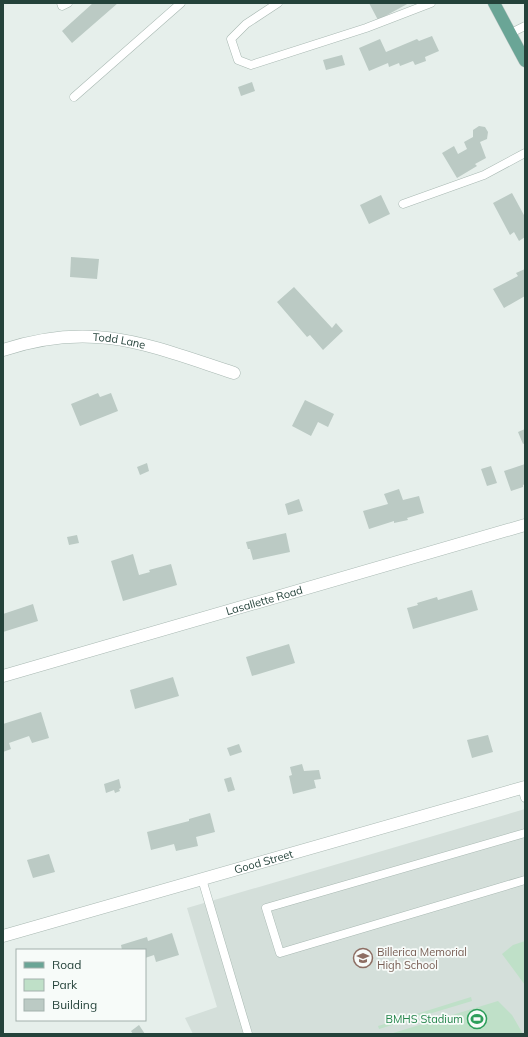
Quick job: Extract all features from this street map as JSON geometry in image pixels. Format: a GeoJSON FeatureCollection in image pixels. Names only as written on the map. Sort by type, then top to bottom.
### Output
{"type":"FeatureCollection","features":[{"type":"Feature","properties":{"kind":"main road"},"geometry":{"type":"LineString","coordinates":[[494,3],[525,61]]}},
{"type":"Feature","properties":{"kind":"street","name":"Todd Lane"},"geometry":{"type":"LineString","coordinates":[[3,350],[58,337],[74,335],[107,337],[144,344],[234,373]]}},
{"type":"Feature","properties":{"kind":"street","name":"Lasallette Road"},"geometry":{"type":"LineString","coordinates":[[3,676],[525,525]]}},
{"type":"Feature","properties":{"kind":"street","name":"Good Street"},"geometry":{"type":"LineString","coordinates":[[3,936],[202,879],[524,791]]}},
{"type":"Feature","properties":{"kind":"lane"},"geometry":{"type":"LineString","coordinates":[[61,3],[62,6],[68,3]]}},
{"type":"Feature","properties":{"kind":"lane"},"geometry":{"type":"LineString","coordinates":[[74,97],[181,3]]}},
{"type":"Feature","properties":{"kind":"lane"},"geometry":{"type":"LineString","coordinates":[[278,3],[246,24],[231,39],[238,60],[251,65],[366,28],[419,5],[431,3]]}},
{"type":"Feature","properties":{"kind":"lane"},"geometry":{"type":"LineString","coordinates":[[511,33],[525,26]]}},
{"type":"Feature","properties":{"kind":"lane"},"geometry":{"type":"LineString","coordinates":[[403,204],[484,175],[525,153]]}},
{"type":"Feature","properties":{"kind":"lane"},"geometry":{"type":"LineString","coordinates":[[525,833],[266,908],[280,953],[525,880]]}},
{"type":"Feature","properties":{"kind":"lane"},"geometry":{"type":"LineString","coordinates":[[202,879],[248,1034]]}},
{"type":"Feature","properties":{"kind":"shaded area","name":"Billerica Memorial High School"},"geometry":{"type":"Polygon","coordinates":[[[525,809],[525,1034],[193,1034],[185,1018],[217,1007],[187,908],[525,809]]]}},
{"type":"Feature","properties":{"kind":"green space"},"geometry":{"type":"Polygon","coordinates":[[[525,941],[525,985],[502,954],[513,945],[525,941]]]}},
{"type":"Feature","properties":{"kind":"green space"},"geometry":{"type":"Polygon","coordinates":[[[471,997],[472,1001],[379,1029],[378,1026],[471,997]]]}},
{"type":"Feature","properties":{"kind":"green space","name":"BMHS Stadium"},"geometry":{"type":"Polygon","coordinates":[[[498,1001],[512,1015],[523,1034],[390,1034],[498,1001]]]}},
{"type":"Feature","properties":{"kind":"building"},"geometry":{"type":"Polygon","coordinates":[[[93,3],[118,3],[72,43],[62,31],[93,3]]]}},
{"type":"Feature","properties":{"kind":"building"},"geometry":{"type":"Polygon","coordinates":[[[369,3],[409,3],[378,20],[369,3]]]}},
{"type":"Feature","properties":{"kind":"building"},"geometry":{"type":"Polygon","coordinates":[[[432,36],[439,51],[425,57],[426,61],[415,65],[413,61],[400,66],[399,63],[389,67],[388,63],[369,71],[359,48],[380,39],[386,52],[417,39],[419,41],[432,36]]]}},
{"type":"Feature","properties":{"kind":"building"},"geometry":{"type":"Polygon","coordinates":[[[342,55],[345,65],[326,70],[323,60],[342,55]]]}},
{"type":"Feature","properties":{"kind":"building"},"geometry":{"type":"Polygon","coordinates":[[[252,82],[255,91],[241,96],[238,87],[252,82]]]}},
{"type":"Feature","properties":{"kind":"building"},"geometry":{"type":"Polygon","coordinates":[[[479,126],[485,127],[488,132],[487,139],[480,142],[486,158],[475,164],[477,166],[457,178],[442,153],[454,146],[458,154],[467,149],[464,142],[473,137],[473,130],[479,126]]]}},
{"type":"Feature","properties":{"kind":"building"},"geometry":{"type":"Polygon","coordinates":[[[512,193],[525,217],[525,237],[519,241],[514,232],[510,235],[493,203],[512,193]]]}},
{"type":"Feature","properties":{"kind":"building"},"geometry":{"type":"Polygon","coordinates":[[[381,195],[390,214],[369,224],[360,205],[381,195]]]}},
{"type":"Feature","properties":{"kind":"building"},"geometry":{"type":"Polygon","coordinates":[[[71,257],[99,259],[97,279],[70,277],[71,257]]]}},
{"type":"Feature","properties":{"kind":"building"},"geometry":{"type":"Polygon","coordinates":[[[525,269],[525,296],[504,308],[493,289],[518,276],[516,273],[525,269]]]}},
{"type":"Feature","properties":{"kind":"building"},"geometry":{"type":"Polygon","coordinates":[[[294,287],[332,328],[336,323],[343,331],[323,350],[310,335],[307,337],[277,302],[294,287]]]}},
{"type":"Feature","properties":{"kind":"building"},"geometry":{"type":"Polygon","coordinates":[[[98,393],[100,397],[111,393],[118,411],[80,426],[71,404],[98,393]]]}},
{"type":"Feature","properties":{"kind":"building"},"geometry":{"type":"Polygon","coordinates":[[[305,400],[334,414],[328,427],[318,422],[311,436],[292,426],[305,400]]]}},
{"type":"Feature","properties":{"kind":"building"},"geometry":{"type":"Polygon","coordinates":[[[525,429],[525,443],[523,444],[518,432],[525,429]]]}},
{"type":"Feature","properties":{"kind":"building"},"geometry":{"type":"Polygon","coordinates":[[[147,463],[149,471],[140,475],[137,467],[147,463]]]}},
{"type":"Feature","properties":{"kind":"building"},"geometry":{"type":"Polygon","coordinates":[[[525,464],[525,484],[523,487],[511,491],[504,471],[525,464]]]}},
{"type":"Feature","properties":{"kind":"building"},"geometry":{"type":"Polygon","coordinates":[[[491,466],[497,483],[487,486],[481,469],[491,466]]]}},
{"type":"Feature","properties":{"kind":"building"},"geometry":{"type":"Polygon","coordinates":[[[399,489],[403,500],[419,496],[424,513],[407,518],[408,520],[394,523],[394,521],[369,529],[363,511],[388,504],[384,494],[399,489]]]}},
{"type":"Feature","properties":{"kind":"building"},"geometry":{"type":"Polygon","coordinates":[[[299,499],[303,511],[288,515],[285,504],[299,499]]]}},
{"type":"Feature","properties":{"kind":"building"},"geometry":{"type":"Polygon","coordinates":[[[286,533],[290,552],[253,560],[246,542],[286,533]]]}},
{"type":"Feature","properties":{"kind":"building"},"geometry":{"type":"Polygon","coordinates":[[[77,535],[79,543],[69,545],[67,537],[77,535]]]}},
{"type":"Feature","properties":{"kind":"building"},"geometry":{"type":"Polygon","coordinates":[[[133,554],[139,575],[150,572],[149,570],[171,564],[177,585],[123,601],[111,561],[133,554]]]}},
{"type":"Feature","properties":{"kind":"building"},"geometry":{"type":"Polygon","coordinates":[[[472,590],[478,610],[413,629],[407,608],[418,605],[417,603],[437,597],[438,600],[472,590]]]}},
{"type":"Feature","properties":{"kind":"building"},"geometry":{"type":"Polygon","coordinates":[[[33,604],[38,621],[3,632],[3,614],[33,604]]]}},
{"type":"Feature","properties":{"kind":"building"},"geometry":{"type":"Polygon","coordinates":[[[289,644],[295,663],[252,676],[246,657],[289,644]]]}},
{"type":"Feature","properties":{"kind":"building"},"geometry":{"type":"Polygon","coordinates":[[[173,677],[179,696],[135,709],[130,690],[173,677]]]}},
{"type":"Feature","properties":{"kind":"building"},"geometry":{"type":"Polygon","coordinates":[[[41,712],[49,738],[32,743],[29,736],[9,743],[11,749],[3,752],[3,724],[41,712]]]}},
{"type":"Feature","properties":{"kind":"building"},"geometry":{"type":"Polygon","coordinates":[[[488,735],[493,752],[472,758],[467,740],[488,735]]]}},
{"type":"Feature","properties":{"kind":"building"},"geometry":{"type":"Polygon","coordinates":[[[239,744],[242,752],[230,756],[227,748],[239,744]]]}},
{"type":"Feature","properties":{"kind":"building"},"geometry":{"type":"Polygon","coordinates":[[[302,764],[304,771],[319,770],[321,779],[314,780],[316,788],[293,794],[289,776],[292,775],[290,767],[302,764]]]}},
{"type":"Feature","properties":{"kind":"building"},"geometry":{"type":"Polygon","coordinates":[[[231,777],[235,790],[228,792],[224,779],[231,777]]]}},
{"type":"Feature","properties":{"kind":"building"},"geometry":{"type":"Polygon","coordinates":[[[119,779],[121,788],[119,789],[120,791],[115,793],[114,790],[106,793],[104,784],[119,779]]]}},
{"type":"Feature","properties":{"kind":"building"},"geometry":{"type":"Polygon","coordinates":[[[210,813],[215,832],[196,837],[198,846],[176,851],[174,844],[151,850],[147,832],[189,821],[189,819],[210,813]]]}},
{"type":"Feature","properties":{"kind":"building"},"geometry":{"type":"Polygon","coordinates":[[[49,854],[55,872],[33,878],[27,860],[49,854]]]}},
{"type":"Feature","properties":{"kind":"building"},"geometry":{"type":"Polygon","coordinates":[[[172,933],[179,955],[156,962],[154,955],[146,958],[146,949],[122,949],[121,945],[147,937],[148,941],[172,933]]]}},
{"type":"Feature","properties":{"kind":"building"},"geometry":{"type":"Polygon","coordinates":[[[139,1025],[145,1034],[133,1034],[131,1031],[139,1025]]]}},
{"type":"Feature","properties":{"kind":"place","name":"Billerica Memorial High School"},"geometry":{"type":"Point","coordinates":[363,958]}},
{"type":"Feature","properties":{"kind":"place","name":"BMHS Stadium"},"geometry":{"type":"Point","coordinates":[477,1019]}}]}
